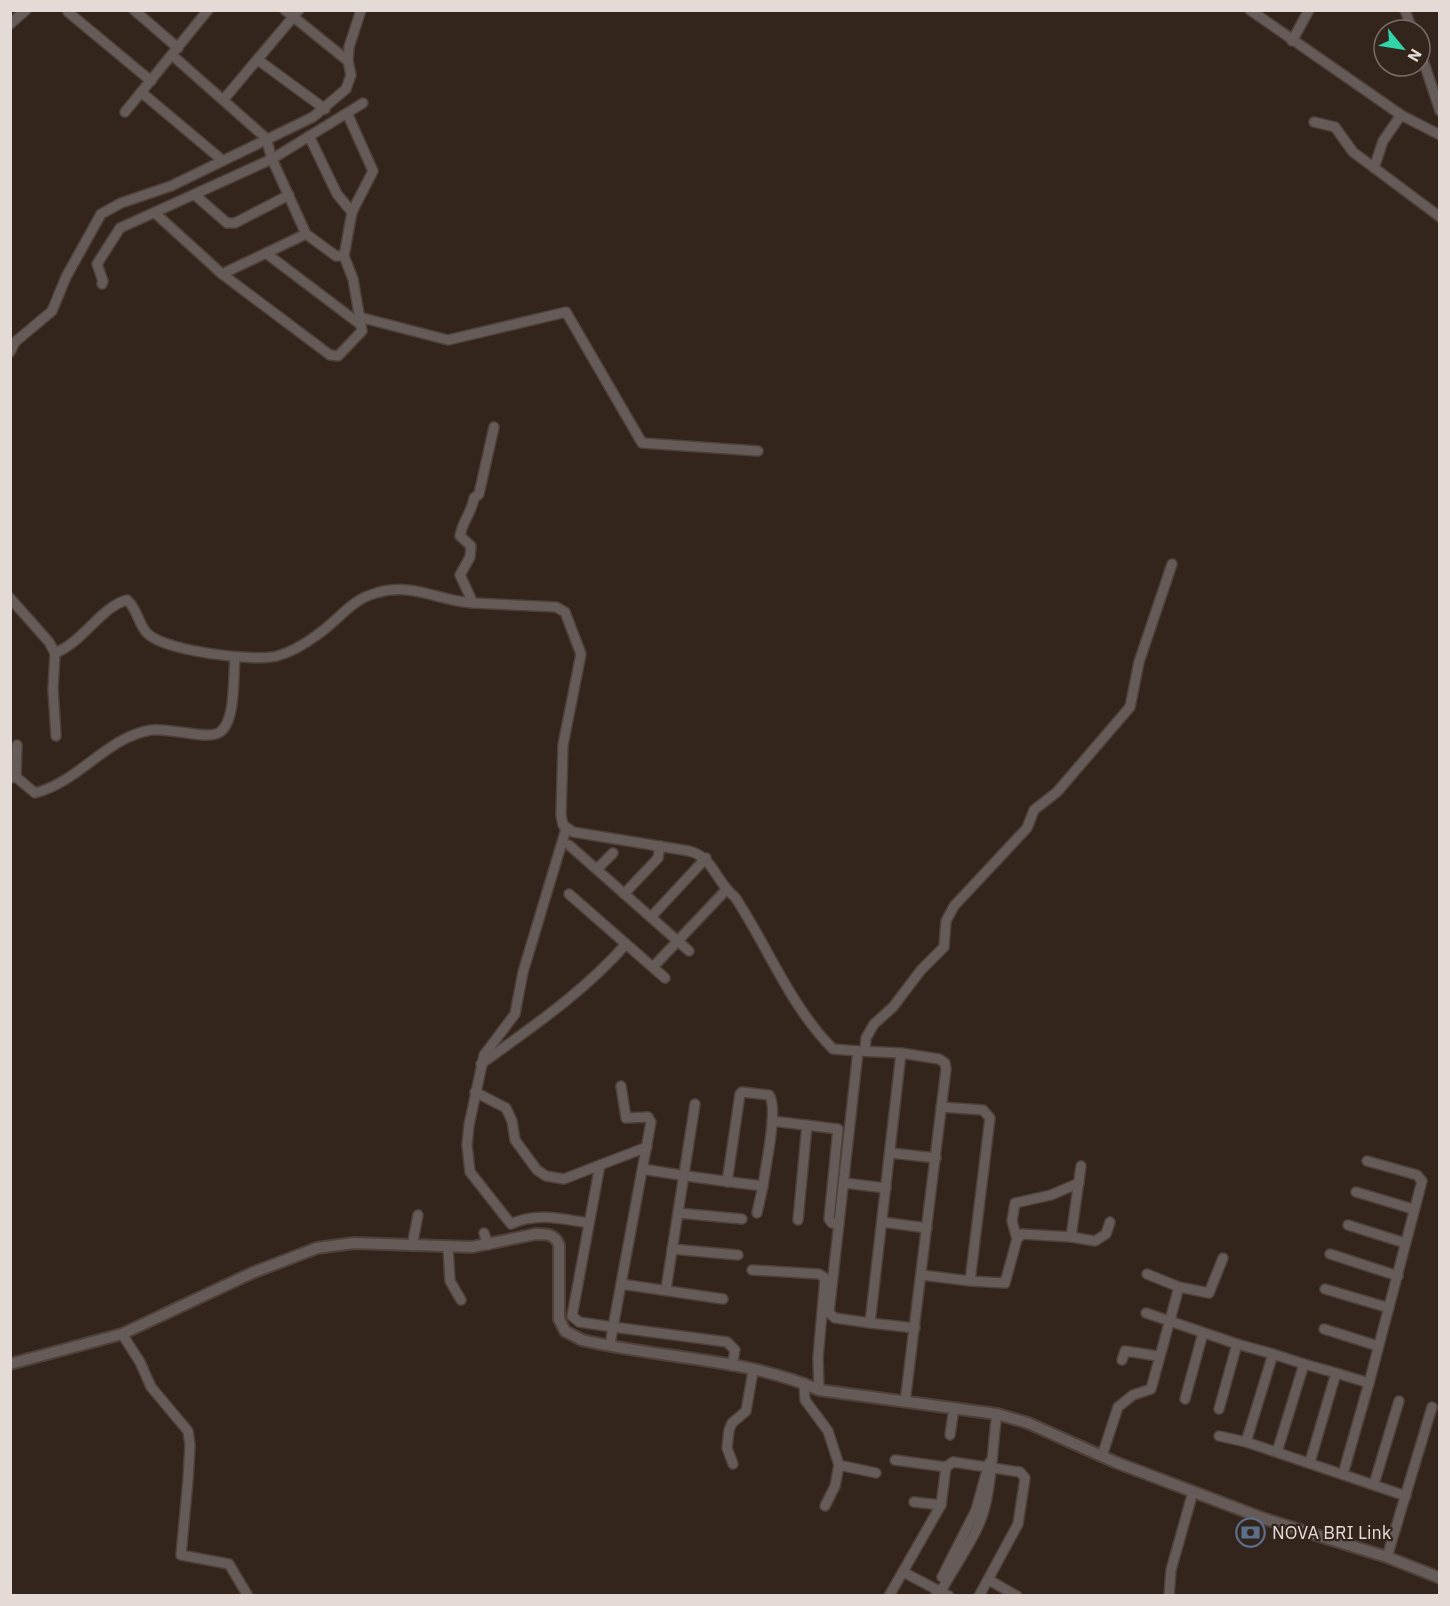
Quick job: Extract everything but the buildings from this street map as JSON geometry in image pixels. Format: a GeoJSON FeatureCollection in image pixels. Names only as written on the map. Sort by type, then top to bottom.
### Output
{"type":"FeatureCollection","features":[{"type":"Feature","properties":{"kind":"street"},"geometry":{"type":"LineString","coordinates":[[10,24],[26,10]]}},
{"type":"Feature","properties":{"kind":"street"},"geometry":{"type":"LineString","coordinates":[[134,10],[224,99],[269,149],[306,234],[336,256],[344,256]]}},
{"type":"Feature","properties":{"kind":"street"},"geometry":{"type":"LineString","coordinates":[[102,284],[104,281],[97,264],[117,231],[195,195],[269,149],[325,110],[351,81],[348,61],[349,47],[361,10]]}},
{"type":"Feature","properties":{"kind":"street"},"geometry":{"type":"LineString","coordinates":[[1250,10],[1401,115],[1440,135]]}},
{"type":"Feature","properties":{"kind":"street"},"geometry":{"type":"LineString","coordinates":[[1292,41],[1309,10]]}},
{"type":"Feature","properties":{"kind":"street"},"geometry":{"type":"LineString","coordinates":[[68,12],[151,81]]}},
{"type":"Feature","properties":{"kind":"street"},"geometry":{"type":"LineString","coordinates":[[125,112],[175,51],[202,13]]}},
{"type":"Feature","properties":{"kind":"street"},"geometry":{"type":"LineString","coordinates":[[224,99],[258,60],[292,13],[348,61]]}},
{"type":"Feature","properties":{"kind":"street"},"geometry":{"type":"LineString","coordinates":[[258,60],[325,110]]}},
{"type":"Feature","properties":{"kind":"street"},"geometry":{"type":"LineString","coordinates":[[1429,78],[1440,111]]}},
{"type":"Feature","properties":{"kind":"street"},"geometry":{"type":"LineString","coordinates":[[141,92],[222,160]]}},
{"type":"Feature","properties":{"kind":"street"},"geometry":{"type":"LineString","coordinates":[[10,352],[15,342],[52,311],[66,277],[101,214],[122,203],[171,186],[222,160],[269,149],[309,136],[363,103]]}},
{"type":"Feature","properties":{"kind":"street"},"geometry":{"type":"LineString","coordinates":[[155,213],[222,274],[330,355],[338,356],[362,331],[353,279],[344,256],[352,212],[373,171],[347,113]]}},
{"type":"Feature","properties":{"kind":"street"},"geometry":{"type":"LineString","coordinates":[[1374,168],[1383,141],[1401,115]]}},
{"type":"Feature","properties":{"kind":"street"},"geometry":{"type":"LineString","coordinates":[[1314,122],[1335,127],[1353,152],[1440,217]]}},
{"type":"Feature","properties":{"kind":"street"},"geometry":{"type":"LineString","coordinates":[[309,136],[337,194],[352,212]]}},
{"type":"Feature","properties":{"kind":"street"},"geometry":{"type":"LineString","coordinates":[[195,195],[227,223],[235,223],[289,195]]}},
{"type":"Feature","properties":{"kind":"street"},"geometry":{"type":"LineString","coordinates":[[222,274],[306,234]]}},
{"type":"Feature","properties":{"kind":"street"},"geometry":{"type":"LineString","coordinates":[[267,254],[360,321],[448,340],[566,312],[642,443],[758,450]]}},
{"type":"Feature","properties":{"kind":"street"},"geometry":{"type":"LineString","coordinates":[[473,603],[460,574],[470,557],[471,546],[460,536],[474,498],[479,494],[494,427]]}},
{"type":"Feature","properties":{"kind":"street"},"geometry":{"type":"LineString","coordinates":[[915,1328],[835,1318],[829,1315],[844,1183],[862,1051],[866,1038],[874,1024],[893,1007],[921,970],[944,947],[946,921],[954,906],[1027,828],[1034,810],[1057,792],[1130,707],[1139,662],[1172,564]]}},
{"type":"Feature","properties":{"kind":"street"},"geometry":{"type":"LineString","coordinates":[[55,653],[75,643],[117,604],[127,600],[148,634],[159,641],[180,649],[235,657],[275,656],[299,647],[322,632],[358,599],[378,592],[418,589],[449,601],[556,607],[566,612],[580,654],[563,754],[561,815],[566,829],[523,972],[515,1014],[488,1047],[481,1064],[469,1125],[468,1164],[475,1181],[511,1224],[516,1239]]}},
{"type":"Feature","properties":{"kind":"street"},"geometry":{"type":"LineString","coordinates":[[10,598],[49,642],[55,653],[56,736]]}},
{"type":"Feature","properties":{"kind":"street"},"geometry":{"type":"LineString","coordinates":[[17,745],[13,778],[34,793],[62,782],[123,739],[138,734],[166,729],[212,735],[220,732],[230,715],[235,657]]}},
{"type":"Feature","properties":{"kind":"street"},"geometry":{"type":"LineString","coordinates":[[566,829],[689,851],[706,858],[726,890],[740,904],[786,986],[833,1049],[901,1053],[939,1059],[945,1063],[936,1158],[905,1402]]}},
{"type":"Feature","properties":{"kind":"street"},"geometry":{"type":"LineString","coordinates":[[569,845],[689,951]]}},
{"type":"Feature","properties":{"kind":"street"},"geometry":{"type":"LineString","coordinates":[[624,894],[658,858],[660,846]]}},
{"type":"Feature","properties":{"kind":"street"},"geometry":{"type":"LineString","coordinates":[[597,869],[613,853]]}},
{"type":"Feature","properties":{"kind":"street"},"geometry":{"type":"LineString","coordinates":[[651,917],[706,858]]}},
{"type":"Feature","properties":{"kind":"street"},"geometry":{"type":"LineString","coordinates":[[652,967],[726,890]]}},
{"type":"Feature","properties":{"kind":"street"},"geometry":{"type":"LineString","coordinates":[[569,894],[665,978]]}},
{"type":"Feature","properties":{"kind":"street"},"geometry":{"type":"LineString","coordinates":[[481,1064],[570,998],[603,970],[626,944]]}},
{"type":"Feature","properties":{"kind":"street"},"geometry":{"type":"LineString","coordinates":[[870,1323],[901,1053]]}},
{"type":"Feature","properties":{"kind":"street"},"geometry":{"type":"LineString","coordinates":[[610,1345],[651,1119],[626,1118],[621,1086]]}},
{"type":"Feature","properties":{"kind":"street"},"geometry":{"type":"LineString","coordinates":[[475,1092],[506,1108],[512,1121],[515,1140],[537,1170],[546,1176],[564,1179],[647,1147]]}},
{"type":"Feature","properties":{"kind":"street"},"geometry":{"type":"LineString","coordinates":[[727,1182],[740,1092],[769,1095],[772,1100],[771,1120],[763,1186],[757,1213]]}},
{"type":"Feature","properties":{"kind":"street"},"geometry":{"type":"LineString","coordinates":[[666,1289],[695,1104]]}},
{"type":"Feature","properties":{"kind":"street"},"geometry":{"type":"LineString","coordinates":[[941,1107],[983,1110],[990,1118],[970,1281]]}},
{"type":"Feature","properties":{"kind":"street"},"geometry":{"type":"LineString","coordinates":[[771,1120],[837,1130],[829,1219],[832,1223],[839,1224]]}},
{"type":"Feature","properties":{"kind":"street"},"geometry":{"type":"LineString","coordinates":[[798,1220],[807,1125]]}},
{"type":"Feature","properties":{"kind":"street"},"geometry":{"type":"LineString","coordinates":[[891,1153],[936,1158]]}},
{"type":"Feature","properties":{"kind":"street"},"geometry":{"type":"LineString","coordinates":[[1343,1474],[1398,1276],[1420,1178],[1367,1161]]}},
{"type":"Feature","properties":{"kind":"street"},"geometry":{"type":"LineString","coordinates":[[600,1165],[572,1316],[579,1322],[727,1342],[735,1350],[732,1366]]}},
{"type":"Feature","properties":{"kind":"street"},"geometry":{"type":"LineString","coordinates":[[1071,1237],[1081,1166]]}},
{"type":"Feature","properties":{"kind":"street"},"geometry":{"type":"LineString","coordinates":[[643,1169],[763,1186]]}},
{"type":"Feature","properties":{"kind":"street"},"geometry":{"type":"LineString","coordinates":[[844,1183],[886,1188]]}},
{"type":"Feature","properties":{"kind":"street"},"geometry":{"type":"LineString","coordinates":[[922,1275],[970,1281],[1006,1282],[1017,1239],[1012,1221],[1015,1203],[1051,1196],[1079,1184]]}},
{"type":"Feature","properties":{"kind":"street"},"geometry":{"type":"LineString","coordinates":[[1356,1192],[1413,1209]]}},
{"type":"Feature","properties":{"kind":"street"},"geometry":{"type":"LineString","coordinates":[[678,1213],[742,1219]]}},
{"type":"Feature","properties":{"kind":"street"},"geometry":{"type":"LineString","coordinates":[[412,1246],[418,1215]]}},
{"type":"Feature","properties":{"kind":"street"},"geometry":{"type":"LineString","coordinates":[[511,1224],[531,1217],[549,1217],[589,1223]]}},
{"type":"Feature","properties":{"kind":"street"},"geometry":{"type":"LineString","coordinates":[[882,1222],[927,1228]]}},
{"type":"Feature","properties":{"kind":"street"},"geometry":{"type":"LineString","coordinates":[[1017,1239],[1022,1234],[1095,1241],[1106,1234],[1110,1222]]}},
{"type":"Feature","properties":{"kind":"street"},"geometry":{"type":"LineString","coordinates":[[1348,1225],[1405,1243]]}},
{"type":"Feature","properties":{"kind":"street"},"geometry":{"type":"LineString","coordinates":[[484,1233],[488,1245]]}},
{"type":"Feature","properties":{"kind":"street"},"geometry":{"type":"LineString","coordinates":[[10,1364],[122,1334],[252,1273],[317,1248],[354,1243],[412,1246],[488,1245],[536,1234],[547,1234],[557,1239],[561,1258],[555,1280],[559,1319],[565,1331],[582,1340],[732,1366],[804,1383],[819,1390],[997,1414],[1028,1423],[1102,1456],[1264,1519],[1387,1557],[1440,1578]]}},
{"type":"Feature","properties":{"kind":"street"},"geometry":{"type":"LineString","coordinates":[[448,1246],[450,1281],[461,1300]]}},
{"type":"Feature","properties":{"kind":"street"},"geometry":{"type":"LineString","coordinates":[[672,1249],[738,1255]]}},
{"type":"Feature","properties":{"kind":"street"},"geometry":{"type":"LineString","coordinates":[[1330,1254],[1398,1276]]}},
{"type":"Feature","properties":{"kind":"street"},"geometry":{"type":"LineString","coordinates":[[1147,1274],[1179,1287],[1209,1293],[1223,1258]]}},
{"type":"Feature","properties":{"kind":"street"},"geometry":{"type":"LineString","coordinates":[[752,1270],[824,1276],[818,1358],[819,1390]]}},
{"type":"Feature","properties":{"kind":"street"},"geometry":{"type":"LineString","coordinates":[[621,1284],[723,1299]]}},
{"type":"Feature","properties":{"kind":"street"},"geometry":{"type":"LineString","coordinates":[[1102,1456],[1118,1407],[1133,1395],[1151,1389],[1158,1356],[1179,1287]]}},
{"type":"Feature","properties":{"kind":"street"},"geometry":{"type":"LineString","coordinates":[[1325,1289],[1389,1308]]}},
{"type":"Feature","properties":{"kind":"street"},"geometry":{"type":"LineString","coordinates":[[1146,1313],[1168,1323],[1369,1383]]}},
{"type":"Feature","properties":{"kind":"street"},"geometry":{"type":"LineString","coordinates":[[1324,1329],[1378,1346]]}},
{"type":"Feature","properties":{"kind":"street"},"geometry":{"type":"LineString","coordinates":[[1185,1399],[1203,1333]]}},
{"type":"Feature","properties":{"kind":"street"},"geometry":{"type":"LineString","coordinates":[[122,1334],[140,1362],[151,1387],[188,1431],[190,1445],[181,1555],[224,1562],[238,1574],[248,1596]]}},
{"type":"Feature","properties":{"kind":"street"},"geometry":{"type":"LineString","coordinates":[[1219,1409],[1237,1344]]}},
{"type":"Feature","properties":{"kind":"street"},"geometry":{"type":"LineString","coordinates":[[1122,1360],[1125,1351],[1158,1356]]}},
{"type":"Feature","properties":{"kind":"street"},"geometry":{"type":"LineString","coordinates":[[1246,1442],[1273,1354]]}},
{"type":"Feature","properties":{"kind":"street"},"geometry":{"type":"LineString","coordinates":[[1277,1452],[1304,1364]]}},
{"type":"Feature","properties":{"kind":"street"},"geometry":{"type":"LineString","coordinates":[[733,1464],[727,1448],[729,1430],[732,1423],[746,1411],[753,1371]]}},
{"type":"Feature","properties":{"kind":"street"},"geometry":{"type":"LineString","coordinates":[[1311,1462],[1336,1373]]}},
{"type":"Feature","properties":{"kind":"street"},"geometry":{"type":"LineString","coordinates":[[804,1383],[805,1401],[828,1431],[839,1465],[835,1486],[825,1506]]}},
{"type":"Feature","properties":{"kind":"street"},"geometry":{"type":"LineString","coordinates":[[1374,1484],[1399,1401]]}},
{"type":"Feature","properties":{"kind":"street"},"geometry":{"type":"LineString","coordinates":[[1387,1557],[1432,1407]]}},
{"type":"Feature","properties":{"kind":"street"},"geometry":{"type":"LineString","coordinates":[[950,1435],[954,1408]]}},
{"type":"Feature","properties":{"kind":"street"},"geometry":{"type":"LineString","coordinates":[[903,1572],[939,1593],[980,1511],[990,1465],[997,1414]]}},
{"type":"Feature","properties":{"kind":"street"},"geometry":{"type":"LineString","coordinates":[[1219,1436],[1311,1462],[1406,1496]]}},
{"type":"Feature","properties":{"kind":"street"},"geometry":{"type":"LineString","coordinates":[[895,1460],[945,1467],[953,1462],[990,1465],[1020,1472],[1025,1478],[1018,1524],[979,1596]]}},
{"type":"Feature","properties":{"kind":"street"},"geometry":{"type":"LineString","coordinates":[[839,1465],[876,1473]]}},
{"type":"Feature","properties":{"kind":"street"},"geometry":{"type":"LineString","coordinates":[[889,1596],[941,1504],[945,1467]]}},
{"type":"Feature","properties":{"kind":"street"},"geometry":{"type":"LineString","coordinates":[[1169,1596],[1171,1570],[1193,1492]]}},
{"type":"Feature","properties":{"kind":"street"},"geometry":{"type":"LineString","coordinates":[[914,1502],[941,1504]]}},
{"type":"Feature","properties":{"kind":"street"},"geometry":{"type":"LineString","coordinates":[[989,1580],[1017,1596]]}},
{"type":"Feature","properties":{"kind":"place","name":"NOVA BRI Link"},"geometry":{"type":"Point","coordinates":[1251,1532]}}]}
